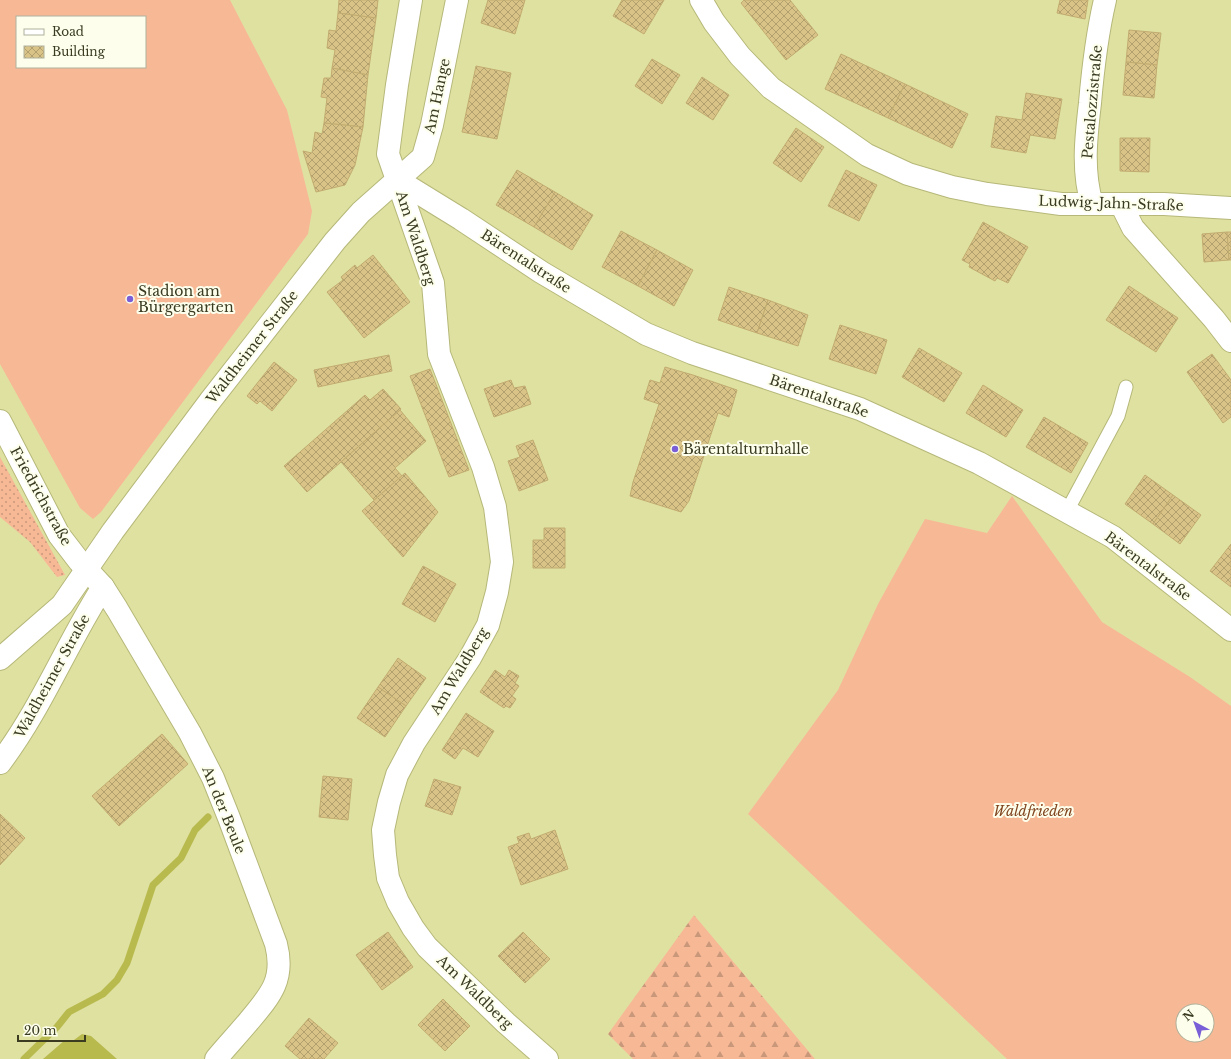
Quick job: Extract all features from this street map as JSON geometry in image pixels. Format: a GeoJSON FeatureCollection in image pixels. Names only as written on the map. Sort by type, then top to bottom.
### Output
{"type":"FeatureCollection","features":[{"type":"Feature","properties":{"kind":"street"},"geometry":{"type":"LineString","coordinates":[[396,180],[388,154],[397,85],[411,0]]}},
{"type":"Feature","properties":{"kind":"street","name":"Am Hange"},"geometry":{"type":"LineString","coordinates":[[396,180],[423,157],[432,125],[457,0]]}},
{"type":"Feature","properties":{"kind":"street","name":"Ludwig-Jahn-Straße"},"geometry":{"type":"LineString","coordinates":[[701,0],[714,22],[740,56],[771,88],[867,155],[908,174],[952,187],[987,194],[1061,204],[1164,204],[1231,208]]}},
{"type":"Feature","properties":{"kind":"street","name":"Pestalozzistraße"},"geometry":{"type":"LineString","coordinates":[[1092,204],[1087,187],[1086,135],[1093,68],[1105,0]]}},
{"type":"Feature","properties":{"kind":"street","name":"Bärentalstraße"},"geometry":{"type":"LineString","coordinates":[[396,180],[461,219],[541,272],[646,334],[692,353],[860,409],[979,462],[1113,537],[1231,630]]}},
{"type":"Feature","properties":{"kind":"street","name":"Waldheimer Straße"},"geometry":{"type":"LineString","coordinates":[[0,659],[62,605],[86,567],[285,303],[361,212],[396,180]]}},
{"type":"Feature","properties":{"kind":"street","name":"Am Waldberg"},"geometry":{"type":"LineString","coordinates":[[396,180],[433,283],[439,354],[483,467],[495,507],[502,562],[497,592],[488,625],[470,658],[414,743],[397,775],[383,830],[388,878],[405,915],[427,947],[506,1023],[547,1059]]}},
{"type":"Feature","properties":{"kind":"street"},"geometry":{"type":"LineString","coordinates":[[1121,204],[1133,228],[1214,319],[1231,341]]}},
{"type":"Feature","properties":{"kind":"street","name":"Friedrichstraße"},"geometry":{"type":"LineString","coordinates":[[0,421],[59,535],[79,561],[86,567]]}},
{"type":"Feature","properties":{"kind":"street","name":"An der Beule"},"geometry":{"type":"LineString","coordinates":[[86,567],[117,608],[190,733],[213,778],[280,958],[279,970],[273,991],[216,1059]]}},
{"type":"Feature","properties":{"kind":"street","name":"Waldheimer Straße"},"geometry":{"type":"LineString","coordinates":[[0,764],[45,691],[86,613],[103,588]]}},
{"type":"Feature","properties":{"kind":"lane"},"geometry":{"type":"LineString","coordinates":[[1067,511],[1118,416],[1126,387]]}},
{"type":"Feature","properties":{"kind":"green space","name":"Stadion am Bürgergarten"},"geometry":{"type":"Polygon","coordinates":[[[0,0],[230,0],[287,110],[312,211],[308,234],[101,512],[93,519],[80,508],[0,364],[0,0]]]}},
{"type":"Feature","properties":{"kind":"green space"},"geometry":{"type":"Polygon","coordinates":[[[0,457],[65,575],[57,577],[30,542],[0,517],[0,457]]]}},
{"type":"Feature","properties":{"kind":"green space","name":"Waldfrieden"},"geometry":{"type":"Polygon","coordinates":[[[1012,496],[1102,622],[1190,677],[1231,706],[1231,1059],[1007,1059],[748,814],[838,690],[878,604],[925,519],[987,533],[1012,496]]]}},
{"type":"Feature","properties":{"kind":"green space"},"geometry":{"type":"Polygon","coordinates":[[[694,915],[815,1059],[633,1059],[608,1034],[694,915]]]}},
{"type":"Feature","properties":{"kind":"shaded area"},"geometry":{"type":"Polygon","coordinates":[[[82,1034],[91,1036],[117,1059],[43,1059],[65,1040],[74,1040],[82,1034]]]}},
{"type":"Feature","properties":{"kind":"building"},"geometry":{"type":"Polygon","coordinates":[[[339,0],[378,0],[376,18],[338,13],[339,0]]]}},
{"type":"Feature","properties":{"kind":"building"},"geometry":{"type":"Polygon","coordinates":[[[488,0],[525,0],[515,34],[481,23],[488,0]]]}},
{"type":"Feature","properties":{"kind":"building"},"geometry":{"type":"Polygon","coordinates":[[[622,0],[664,0],[644,34],[613,16],[622,0]]]}},
{"type":"Feature","properties":{"kind":"building"},"geometry":{"type":"Polygon","coordinates":[[[744,0],[790,0],[818,35],[786,60],[741,3],[744,0]]]}},
{"type":"Feature","properties":{"kind":"building"},"geometry":{"type":"Polygon","coordinates":[[[1060,0],[1088,0],[1085,19],[1057,13],[1060,0]]]}},
{"type":"Feature","properties":{"kind":"building"},"geometry":{"type":"Polygon","coordinates":[[[338,13],[376,18],[368,75],[332,68],[335,50],[327,48],[329,30],[336,31],[338,13]]]}},
{"type":"Feature","properties":{"kind":"building"},"geometry":{"type":"Polygon","coordinates":[[[1129,30],[1161,33],[1157,65],[1126,62],[1129,30]]]}},
{"type":"Feature","properties":{"kind":"building"},"geometry":{"type":"Polygon","coordinates":[[[841,54],[905,84],[888,118],[825,89],[841,54]]]}},
{"type":"Feature","properties":{"kind":"building"},"geometry":{"type":"Polygon","coordinates":[[[652,59],[680,75],[662,104],[635,86],[652,59]]]}},
{"type":"Feature","properties":{"kind":"building"},"geometry":{"type":"Polygon","coordinates":[[[1126,62],[1157,65],[1154,98],[1123,95],[1126,62]]]}},
{"type":"Feature","properties":{"kind":"building"},"geometry":{"type":"Polygon","coordinates":[[[476,66],[511,73],[497,139],[462,132],[476,66]]]}},
{"type":"Feature","properties":{"kind":"building"},"geometry":{"type":"Polygon","coordinates":[[[332,68],[368,75],[363,127],[324,123],[327,98],[321,97],[324,78],[331,78],[332,68]]]}},
{"type":"Feature","properties":{"kind":"building"},"geometry":{"type":"Polygon","coordinates":[[[702,77],[729,95],[713,120],[686,103],[702,77]]]}},
{"type":"Feature","properties":{"kind":"building"},"geometry":{"type":"Polygon","coordinates":[[[905,84],[968,114],[952,148],[888,118],[905,84]]]}},
{"type":"Feature","properties":{"kind":"building"},"geometry":{"type":"Polygon","coordinates":[[[1026,93],[1062,99],[1055,139],[1030,135],[1026,153],[991,147],[996,116],[1022,120],[1026,93]]]}},
{"type":"Feature","properties":{"kind":"building"},"geometry":{"type":"Polygon","coordinates":[[[324,123],[363,127],[355,165],[345,185],[316,192],[303,151],[312,153],[315,132],[322,134],[324,123]]]}},
{"type":"Feature","properties":{"kind":"building"},"geometry":{"type":"Polygon","coordinates":[[[796,128],[824,147],[801,182],[773,163],[796,128]]]}},
{"type":"Feature","properties":{"kind":"building"},"geometry":{"type":"Polygon","coordinates":[[[1120,138],[1150,138],[1149,172],[1120,171],[1120,138]]]}},
{"type":"Feature","properties":{"kind":"building"},"geometry":{"type":"Polygon","coordinates":[[[517,170],[555,192],[534,227],[496,205],[517,170]]]}},
{"type":"Feature","properties":{"kind":"building"},"geometry":{"type":"Polygon","coordinates":[[[846,170],[877,185],[859,221],[828,206],[846,170]]]}},
{"type":"Feature","properties":{"kind":"building"},"geometry":{"type":"Polygon","coordinates":[[[555,192],[593,215],[572,250],[534,227],[555,192]]]}},
{"type":"Feature","properties":{"kind":"building"},"geometry":{"type":"Polygon","coordinates":[[[983,222],[1028,247],[1008,283],[997,278],[995,281],[969,267],[970,264],[962,260],[983,222]]]}},
{"type":"Feature","properties":{"kind":"building"},"geometry":{"type":"Polygon","coordinates":[[[621,231],[657,250],[638,286],[602,267],[621,231]]]}},
{"type":"Feature","properties":{"kind":"building"},"geometry":{"type":"Polygon","coordinates":[[[1227,232],[1229,260],[1204,262],[1202,234],[1227,232]]]}},
{"type":"Feature","properties":{"kind":"building"},"geometry":{"type":"Polygon","coordinates":[[[1227,232],[1231,232],[1231,260],[1229,260],[1227,232]]]}},
{"type":"Feature","properties":{"kind":"building"},"geometry":{"type":"Polygon","coordinates":[[[657,250],[693,270],[674,306],[638,286],[657,250]]]}},
{"type":"Feature","properties":{"kind":"building"},"geometry":{"type":"Polygon","coordinates":[[[373,255],[410,302],[364,338],[327,292],[343,280],[341,277],[355,265],[357,268],[373,255]]]}},
{"type":"Feature","properties":{"kind":"building"},"geometry":{"type":"Polygon","coordinates":[[[1129,286],[1178,318],[1156,352],[1106,320],[1129,286]]]}},
{"type":"Feature","properties":{"kind":"building"},"geometry":{"type":"Polygon","coordinates":[[[729,287],[768,300],[757,333],[718,320],[729,287]]]}},
{"type":"Feature","properties":{"kind":"building"},"geometry":{"type":"Polygon","coordinates":[[[768,300],[808,315],[798,346],[757,333],[768,300]]]}},
{"type":"Feature","properties":{"kind":"building"},"geometry":{"type":"Polygon","coordinates":[[[840,325],[887,340],[876,374],[829,359],[840,325]]]}},
{"type":"Feature","properties":{"kind":"building"},"geometry":{"type":"Polygon","coordinates":[[[919,348],[962,373],[944,402],[902,377],[919,348]]]}},
{"type":"Feature","properties":{"kind":"building"},"geometry":{"type":"Polygon","coordinates":[[[1212,354],[1231,380],[1231,417],[1223,423],[1187,372],[1212,354]]]}},
{"type":"Feature","properties":{"kind":"building"},"geometry":{"type":"Polygon","coordinates":[[[389,355],[392,371],[318,387],[314,370],[389,355]]]}},
{"type":"Feature","properties":{"kind":"building"},"geometry":{"type":"Polygon","coordinates":[[[274,362],[297,380],[272,411],[260,401],[257,404],[247,396],[274,362]]]}},
{"type":"Feature","properties":{"kind":"building","name":"Bärentalturnhalle"},"geometry":{"type":"Polygon","coordinates":[[[665,367],[737,390],[729,417],[718,413],[689,501],[681,512],[630,496],[633,482],[659,404],[644,399],[650,380],[660,383],[665,367]]]}},
{"type":"Feature","properties":{"kind":"building"},"geometry":{"type":"Polygon","coordinates":[[[430,369],[469,470],[449,477],[410,376],[430,369]]]}},
{"type":"Feature","properties":{"kind":"building"},"geometry":{"type":"Polygon","coordinates":[[[511,380],[514,388],[525,386],[531,404],[494,417],[484,389],[511,380]]]}},
{"type":"Feature","properties":{"kind":"building"},"geometry":{"type":"Polygon","coordinates":[[[983,385],[1023,410],[1006,437],[966,413],[983,385]]]}},
{"type":"Feature","properties":{"kind":"building"},"geometry":{"type":"Polygon","coordinates":[[[383,389],[401,409],[307,492],[284,466],[365,395],[370,400],[383,389]]]}},
{"type":"Feature","properties":{"kind":"building"},"geometry":{"type":"Polygon","coordinates":[[[400,410],[426,441],[395,468],[402,476],[374,500],[341,462],[400,410]]]}},
{"type":"Feature","properties":{"kind":"building"},"geometry":{"type":"Polygon","coordinates":[[[1044,417],[1088,443],[1071,473],[1026,447],[1044,417]]]}},
{"type":"Feature","properties":{"kind":"building"},"geometry":{"type":"Polygon","coordinates":[[[533,440],[548,480],[519,491],[508,461],[520,457],[516,446],[533,440]]]}},
{"type":"Feature","properties":{"kind":"building"},"geometry":{"type":"Polygon","coordinates":[[[405,473],[438,512],[403,557],[362,511],[405,473]]]}},
{"type":"Feature","properties":{"kind":"building"},"geometry":{"type":"Polygon","coordinates":[[[1145,475],[1173,495],[1153,524],[1125,504],[1145,475]]]}},
{"type":"Feature","properties":{"kind":"building"},"geometry":{"type":"Polygon","coordinates":[[[1173,495],[1201,515],[1180,544],[1153,524],[1173,495]]]}},
{"type":"Feature","properties":{"kind":"building"},"geometry":{"type":"Polygon","coordinates":[[[544,528],[565,528],[565,568],[533,568],[533,540],[544,540],[544,528]]]}},
{"type":"Feature","properties":{"kind":"building"},"geometry":{"type":"Polygon","coordinates":[[[1231,544],[1231,587],[1210,571],[1231,544]]]}},
{"type":"Feature","properties":{"kind":"building"},"geometry":{"type":"Polygon","coordinates":[[[423,566],[456,584],[435,622],[402,604],[423,566]]]}},
{"type":"Feature","properties":{"kind":"building"},"geometry":{"type":"Polygon","coordinates":[[[398,658],[426,678],[406,706],[378,687],[398,658]]]}},
{"type":"Feature","properties":{"kind":"building"},"geometry":{"type":"Polygon","coordinates":[[[495,670],[505,677],[509,670],[519,676],[515,683],[519,686],[512,696],[516,699],[510,708],[506,706],[504,708],[480,692],[495,670]]]}},
{"type":"Feature","properties":{"kind":"building"},"geometry":{"type":"Polygon","coordinates":[[[378,687],[406,706],[385,737],[357,718],[378,687]]]}},
{"type":"Feature","properties":{"kind":"building"},"geometry":{"type":"Polygon","coordinates":[[[466,713],[494,731],[478,757],[463,748],[455,759],[442,750],[466,713]]]}},
{"type":"Feature","properties":{"kind":"building"},"geometry":{"type":"Polygon","coordinates":[[[162,734],[188,764],[119,826],[92,796],[162,734]]]}},
{"type":"Feature","properties":{"kind":"building"},"geometry":{"type":"Polygon","coordinates":[[[323,776],[352,779],[348,820],[319,817],[323,776]]]}},
{"type":"Feature","properties":{"kind":"building"},"geometry":{"type":"Polygon","coordinates":[[[434,779],[461,787],[452,815],[425,806],[434,779]]]}},
{"type":"Feature","properties":{"kind":"building"},"geometry":{"type":"Polygon","coordinates":[[[0,814],[25,838],[0,865],[0,814]]]}},
{"type":"Feature","properties":{"kind":"building"},"geometry":{"type":"Polygon","coordinates":[[[555,830],[568,869],[521,885],[508,847],[519,843],[517,837],[529,833],[531,839],[555,830]]]}},
{"type":"Feature","properties":{"kind":"building"},"geometry":{"type":"Polygon","coordinates":[[[388,932],[413,967],[382,990],[356,955],[388,932]]]}},
{"type":"Feature","properties":{"kind":"building"},"geometry":{"type":"Polygon","coordinates":[[[523,932],[550,959],[525,983],[498,956],[523,932]]]}},
{"type":"Feature","properties":{"kind":"building"},"geometry":{"type":"Polygon","coordinates":[[[443,999],[470,1026],[445,1051],[418,1025],[443,999]]]}},
{"type":"Feature","properties":{"kind":"building"},"geometry":{"type":"Polygon","coordinates":[[[309,1018],[338,1043],[324,1059],[300,1059],[285,1046],[309,1018]]]}},
{"type":"Feature","properties":{"kind":"waterway"},"geometry":{"type":"LineString","coordinates":[[24,1059],[57,1027],[69,1012],[103,994],[117,980],[127,963],[153,885],[181,858],[195,830],[208,817]]}},
{"type":"Feature","properties":{"kind":"place","name":"Stadion am Bürgergarten"},"geometry":{"type":"Point","coordinates":[130,299]}},
{"type":"Feature","properties":{"kind":"place","name":"Bärentalturnhalle"},"geometry":{"type":"Point","coordinates":[675,449]}}]}
